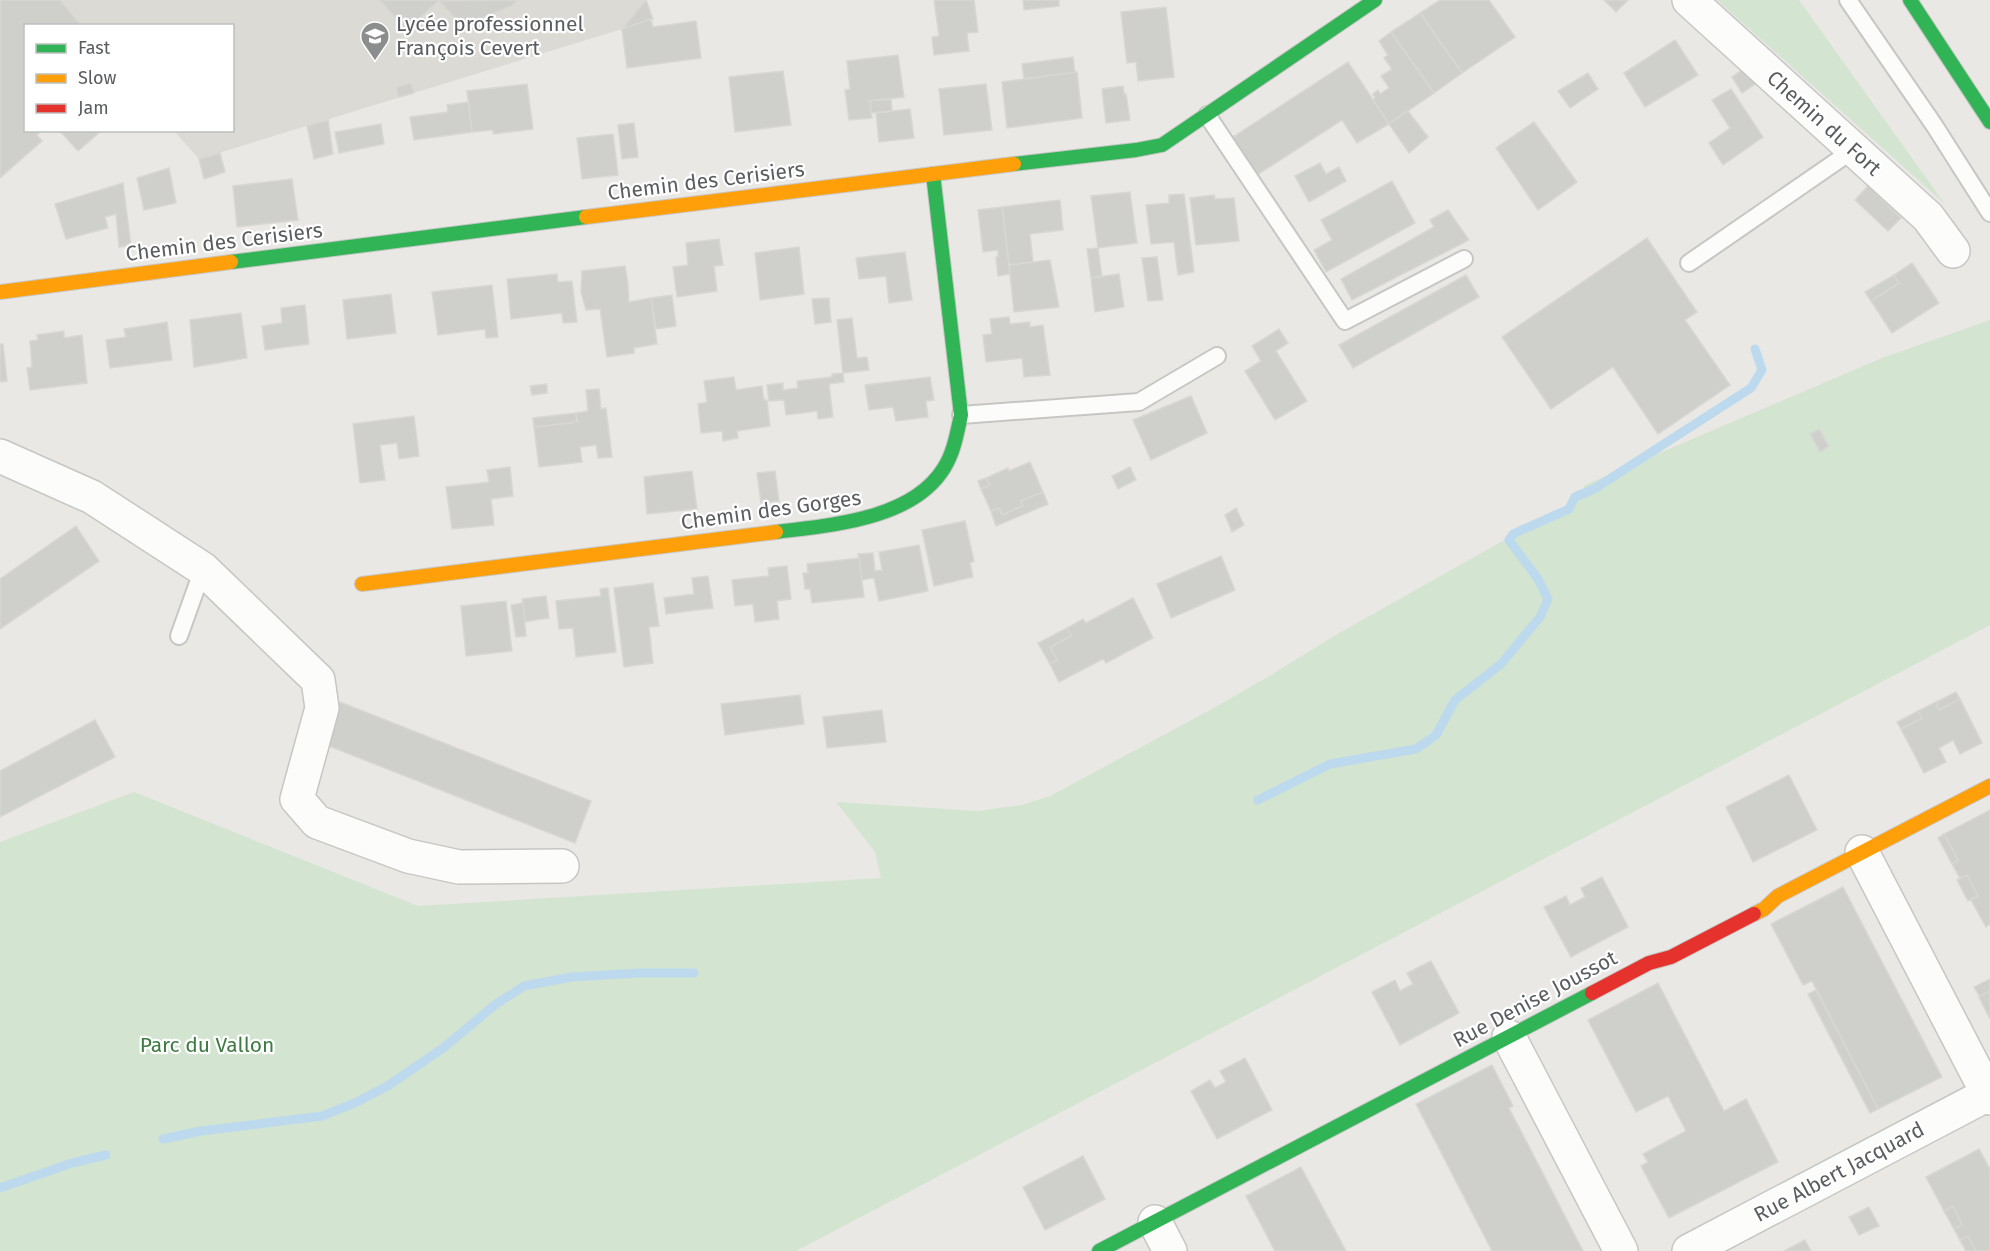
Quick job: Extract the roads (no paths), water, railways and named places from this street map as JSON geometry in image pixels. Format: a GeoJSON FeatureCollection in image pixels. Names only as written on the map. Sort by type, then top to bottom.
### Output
{"type":"FeatureCollection","features":[{"type":"Feature","properties":{"kind":"street","name":"Chemin des Cerisiers"},"geometry":{"type":"LineString","coordinates":[[0,292],[1144,148],[1162,144],[1375,0]]}},
{"type":"Feature","properties":{"kind":"street","name":"Chemin du Fort"},"geometry":{"type":"LineString","coordinates":[[1689,0],[1928,218],[1953,251]]}},
{"type":"Feature","properties":{"kind":"street"},"geometry":{"type":"LineString","coordinates":[[1910,0],[1990,122]]}},
{"type":"Feature","properties":{"kind":"street","name":"Chemin des Gorges"},"geometry":{"type":"LineString","coordinates":[[362,584],[837,524],[875,516],[908,502],[936,480],[952,453],[961,415],[933,174]]}},
{"type":"Feature","properties":{"kind":"street"},"geometry":{"type":"LineString","coordinates":[[0,456],[92,497],[203,569],[318,680],[322,708],[297,799],[317,822],[408,856],[459,867],[562,866]]}},
{"type":"Feature","properties":{"kind":"street","name":"Rue Denise Joussot"},"geometry":{"type":"LineString","coordinates":[[1099,1251],[1649,963],[1671,957],[1764,909],[1778,896],[1990,786]]}},
{"type":"Feature","properties":{"kind":"street"},"geometry":{"type":"LineString","coordinates":[[1862,852],[1989,1095]]}},
{"type":"Feature","properties":{"kind":"street"},"geometry":{"type":"LineString","coordinates":[[1509,1037],[1621,1251]]}},
{"type":"Feature","properties":{"kind":"street","name":"Rue Albert Jacquard"},"geometry":{"type":"LineString","coordinates":[[1689,1251],[1989,1095]]}},
{"type":"Feature","properties":{"kind":"street"},"geometry":{"type":"LineString","coordinates":[[1155,1222],[1170,1251]]}},
{"type":"Feature","properties":{"kind":"lane"},"geometry":{"type":"LineString","coordinates":[[1848,0],[1934,125],[1990,213]]}},
{"type":"Feature","properties":{"kind":"lane"},"geometry":{"type":"LineString","coordinates":[[1207,115],[1346,321],[1464,259]]}},
{"type":"Feature","properties":{"kind":"lane"},"geometry":{"type":"LineString","coordinates":[[1689,263],[1853,150]]}},
{"type":"Feature","properties":{"kind":"lane"},"geometry":{"type":"LineString","coordinates":[[961,415],[1138,402],[1217,356]]}},
{"type":"Feature","properties":{"kind":"lane"},"geometry":{"type":"LineString","coordinates":[[179,636],[203,569]]}},
{"type":"Feature","properties":{"kind":"waterway"},"geometry":{"type":"LineString","coordinates":[[1258,800],[1330,764],[1416,749],[1436,735],[1455,700],[1501,664],[1540,617],[1548,599],[1538,579],[1509,540],[1513,534],[1569,509],[1575,497],[1594,489],[1751,388],[1762,370],[1755,349]]}},
{"type":"Feature","properties":{"kind":"waterway"},"geometry":{"type":"LineString","coordinates":[[163,1139],[201,1131],[322,1116],[357,1102],[389,1085],[443,1048],[496,1004],[524,986],[572,977],[639,973],[694,973]]}},
{"type":"Feature","properties":{"kind":"waterway"},"geometry":{"type":"LineString","coordinates":[[0,1188],[72,1163],[106,1155]]}},
{"type":"Feature","properties":{"kind":"place","name":"Lycée professionnel François Cevert"},"geometry":{"type":"Point","coordinates":[375,62]}},
{"type":"Feature","properties":{"kind":"park label","name":"Parc du Vallon"},"geometry":{"type":"Point","coordinates":[207,1045]}}]}
